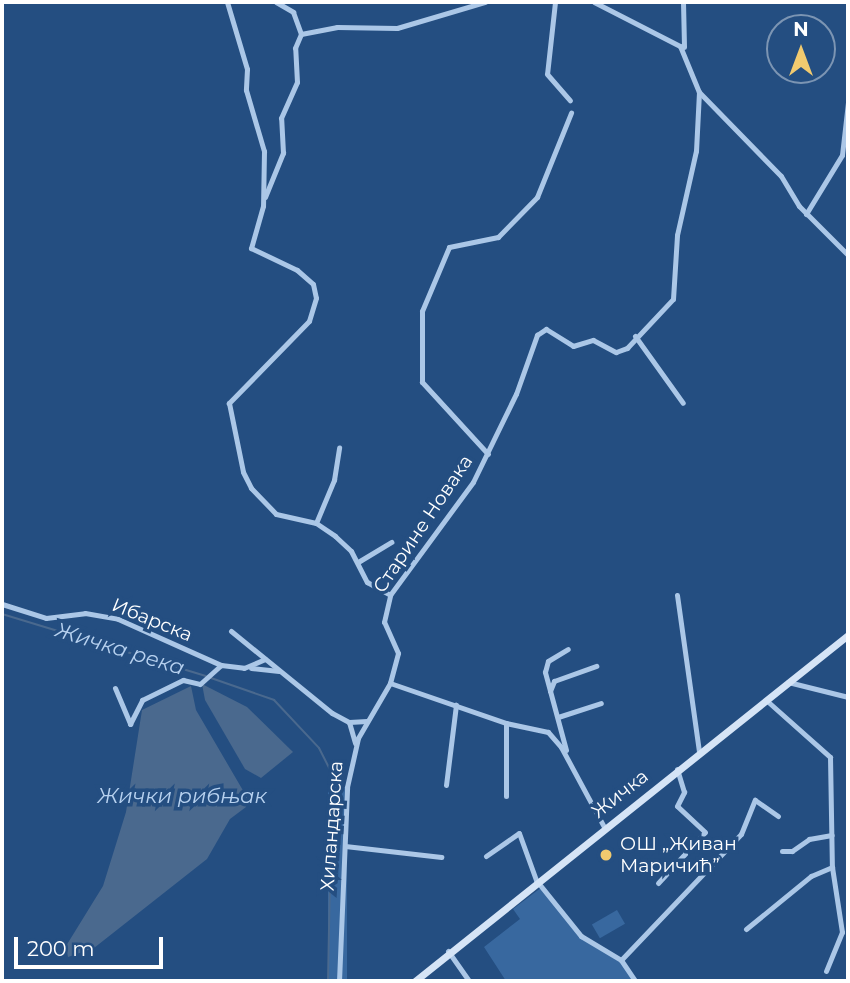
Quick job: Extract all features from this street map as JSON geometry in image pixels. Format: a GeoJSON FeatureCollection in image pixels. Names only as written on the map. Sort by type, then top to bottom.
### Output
{"type":"FeatureCollection","features":[{"type":"Feature","properties":{"kind":"main road","name":"Жичка"},"geometry":{"type":"LineString","coordinates":[[415,981],[536,880],[848,635]]}},
{"type":"Feature","properties":{"kind":"street"},"geometry":{"type":"LineString","coordinates":[[227,2],[247,69],[251,113],[263,142],[263,206]]}},
{"type":"Feature","properties":{"kind":"street"},"geometry":{"type":"LineString","coordinates":[[276,2],[293,12],[300,34],[295,48],[297,82],[281,118],[283,153],[251,248],[297,270],[313,284],[316,298],[309,321],[229,402],[243,472],[251,488],[276,514],[316,523],[346,545],[367,582],[390,595]]}},
{"type":"Feature","properties":{"kind":"street"},"geometry":{"type":"LineString","coordinates":[[300,34],[337,27],[397,28],[485,2]]}},
{"type":"Feature","properties":{"kind":"street"},"geometry":{"type":"LineString","coordinates":[[555,2],[547,74],[570,100]]}},
{"type":"Feature","properties":{"kind":"street"},"geometry":{"type":"LineString","coordinates":[[594,2],[684,50]]}},
{"type":"Feature","properties":{"kind":"street"},"geometry":{"type":"LineString","coordinates":[[488,454],[537,335],[547,329],[573,346],[593,340],[615,352],[627,348],[635,336],[668,306],[676,290],[677,235],[694,169],[699,93],[684,50],[683,2]]}},
{"type":"Feature","properties":{"kind":"street"},"geometry":{"type":"LineString","coordinates":[[699,93],[781,176],[806,214],[848,255]]}},
{"type":"Feature","properties":{"kind":"street"},"geometry":{"type":"LineString","coordinates":[[806,214],[842,155],[848,102]]}},
{"type":"Feature","properties":{"kind":"street","name":"Старине Новака"},"geometry":{"type":"LineString","coordinates":[[390,683],[398,653],[384,622],[390,595],[474,482],[488,454],[422,382],[422,311],[449,247],[498,237],[537,197],[571,113]]}},
{"type":"Feature","properties":{"kind":"street"},"geometry":{"type":"LineString","coordinates":[[635,336],[683,402]]}},
{"type":"Feature","properties":{"kind":"street"},"geometry":{"type":"LineString","coordinates":[[316,523],[334,480],[339,447]]}},
{"type":"Feature","properties":{"kind":"street"},"geometry":{"type":"LineString","coordinates":[[358,562],[391,542]]}},
{"type":"Feature","properties":{"kind":"street"},"geometry":{"type":"LineString","coordinates":[[677,595],[699,752]]}},
{"type":"Feature","properties":{"kind":"street","name":"Ибарска"},"geometry":{"type":"LineString","coordinates":[[4,605],[46,618],[85,613],[118,619],[221,665],[279,671]]}},
{"type":"Feature","properties":{"kind":"street"},"geometry":{"type":"LineString","coordinates":[[232,631],[279,671],[349,722],[355,746]]}},
{"type":"Feature","properties":{"kind":"street"},"geometry":{"type":"LineString","coordinates":[[568,649],[548,662],[545,672],[568,759]]}},
{"type":"Feature","properties":{"kind":"street"},"geometry":{"type":"LineString","coordinates":[[244,668],[265,659]]}},
{"type":"Feature","properties":{"kind":"street"},"geometry":{"type":"LineString","coordinates":[[115,688],[130,724],[142,700],[181,681],[200,684],[221,665]]}},
{"type":"Feature","properties":{"kind":"street"},"geometry":{"type":"LineString","coordinates":[[561,734],[551,683],[596,666]]}},
{"type":"Feature","properties":{"kind":"street"},"geometry":{"type":"LineString","coordinates":[[788,682],[848,697]]}},
{"type":"Feature","properties":{"kind":"street"},"geometry":{"type":"LineString","coordinates":[[390,683],[506,723],[548,732],[568,759],[604,827]]}},
{"type":"Feature","properties":{"kind":"street","name":"Хиландарска"},"geometry":{"type":"LineString","coordinates":[[339,981],[346,787],[355,746],[390,683]]}},
{"type":"Feature","properties":{"kind":"street"},"geometry":{"type":"LineString","coordinates":[[765,699],[831,757],[832,867],[842,932],[825,971]]}},
{"type":"Feature","properties":{"kind":"street"},"geometry":{"type":"LineString","coordinates":[[558,717],[601,703]]}},
{"type":"Feature","properties":{"kind":"street"},"geometry":{"type":"LineString","coordinates":[[446,785],[456,705]]}},
{"type":"Feature","properties":{"kind":"street"},"geometry":{"type":"LineString","coordinates":[[349,722],[369,719]]}},
{"type":"Feature","properties":{"kind":"street"},"geometry":{"type":"LineString","coordinates":[[506,723],[506,796]]}},
{"type":"Feature","properties":{"kind":"street"},"geometry":{"type":"LineString","coordinates":[[659,883],[705,832],[677,806],[684,792],[677,769]]}},
{"type":"Feature","properties":{"kind":"street"},"geometry":{"type":"LineString","coordinates":[[621,960],[741,834],[753,802],[759,801],[778,816]]}},
{"type":"Feature","properties":{"kind":"street"},"geometry":{"type":"LineString","coordinates":[[486,856],[519,833],[536,880],[589,944],[621,960],[635,981]]}},
{"type":"Feature","properties":{"kind":"street"},"geometry":{"type":"LineString","coordinates":[[782,851],[792,851],[809,839],[832,835]]}},
{"type":"Feature","properties":{"kind":"street"},"geometry":{"type":"LineString","coordinates":[[345,846],[442,857]]}},
{"type":"Feature","properties":{"kind":"street"},"geometry":{"type":"LineString","coordinates":[[746,929],[811,876],[832,867]]}},
{"type":"Feature","properties":{"kind":"street"},"geometry":{"type":"LineString","coordinates":[[448,951],[470,981]]}},
{"type":"Feature","properties":{"kind":"shaded area"},"geometry":{"type":"Polygon","coordinates":[[[328,787],[347,787],[347,981],[328,981],[328,787]]]}},
{"type":"Feature","properties":{"kind":"shaded area"},"geometry":{"type":"Polygon","coordinates":[[[542,887],[581,936],[621,960],[635,981],[506,981],[484,947],[520,919],[513,909],[542,887]]]}},
{"type":"Feature","properties":{"kind":"shaded area"},"geometry":{"type":"Polygon","coordinates":[[[617,910],[625,924],[600,938],[592,924],[617,910]]]}},
{"type":"Feature","properties":{"kind":"water","name":"Жички рибњак"},"geometry":{"type":"Polygon","coordinates":[[[202,684],[247,707],[293,752],[261,778],[245,769],[205,700],[202,684]]]}},
{"type":"Feature","properties":{"kind":"water","name":"Жички рибњак"},"geometry":{"type":"Polygon","coordinates":[[[191,686],[196,710],[248,799],[246,807],[230,819],[207,859],[94,948],[68,957],[66,946],[103,886],[126,812],[142,710],[191,686]]]}},
{"type":"Feature","properties":{"kind":"waterway","name":"Жичка река"},"geometry":{"type":"LineString","coordinates":[[2,614],[206,676]]}},
{"type":"Feature","properties":{"kind":"waterway"},"geometry":{"type":"LineString","coordinates":[[211,678],[274,700],[319,748],[332,773],[328,981]]}},
{"type":"Feature","properties":{"kind":"place","name":"ОШ „Живан Маричић”"},"geometry":{"type":"Point","coordinates":[606,855]}}]}
